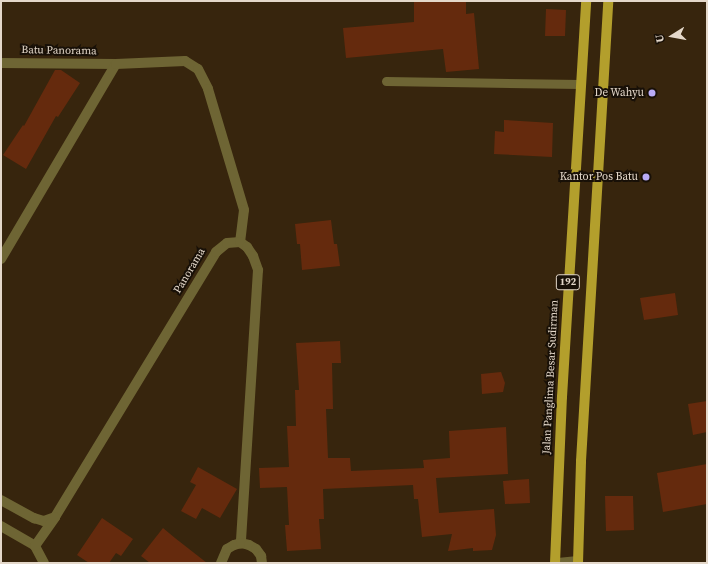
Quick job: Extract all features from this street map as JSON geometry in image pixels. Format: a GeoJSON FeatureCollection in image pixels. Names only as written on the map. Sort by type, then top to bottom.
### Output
{"type":"FeatureCollection","features":[{"type":"Feature","properties":{"kind":"main road","name":"Jalan Panglima Besar Sudirman"},"geometry":{"type":"LineString","coordinates":[[557,563],[562,397],[586,1]]}},
{"type":"Feature","properties":{"kind":"main road","name":"192"},"geometry":{"type":"LineString","coordinates":[[578,562],[581,461],[608,1]]}},
{"type":"Feature","properties":{"kind":"street","name":"Batu Panorama"},"geometry":{"type":"LineString","coordinates":[[1,63],[116,64],[185,61],[198,69],[208,89],[244,210],[240,242]]}},
{"type":"Feature","properties":{"kind":"street"},"geometry":{"type":"LineString","coordinates":[[1,259],[116,64]]}},
{"type":"Feature","properties":{"kind":"street"},"geometry":{"type":"LineString","coordinates":[[240,242],[247,247],[253,256],[258,270],[242,543]]}},
{"type":"Feature","properties":{"kind":"street","name":"Panorama"},"geometry":{"type":"LineString","coordinates":[[35,546],[55,517],[216,252],[227,243],[240,242]]}},
{"type":"Feature","properties":{"kind":"street"},"geometry":{"type":"LineString","coordinates":[[1,500],[34,518],[44,521],[55,517]]}},
{"type":"Feature","properties":{"kind":"street"},"geometry":{"type":"LineString","coordinates":[[1,526],[35,546],[44,563]]}},
{"type":"Feature","properties":{"kind":"street"},"geometry":{"type":"LineString","coordinates":[[221,563],[227,549],[242,543],[256,549],[261,556],[262,563]]}},
{"type":"Feature","properties":{"kind":"street"},"geometry":{"type":"LineString","coordinates":[[557,563],[578,562]]}},
{"type":"Feature","properties":{"kind":"lane"},"geometry":{"type":"LineString","coordinates":[[386,81],[580,84]]}},
{"type":"Feature","properties":{"kind":"building"},"geometry":{"type":"Polygon","coordinates":[[[414,1],[466,1],[466,14],[474,13],[479,69],[446,72],[443,49],[346,58],[343,28],[414,22],[414,1]]]}},
{"type":"Feature","properties":{"kind":"building"},"geometry":{"type":"Polygon","coordinates":[[[546,9],[566,10],[565,36],[545,36],[546,9]]]}},
{"type":"Feature","properties":{"kind":"building"},"geometry":{"type":"Polygon","coordinates":[[[55,70],[61,70],[80,83],[58,117],[56,116],[26,169],[3,155],[23,125],[24,126],[55,70]]]}},
{"type":"Feature","properties":{"kind":"building"},"geometry":{"type":"Polygon","coordinates":[[[504,120],[553,123],[552,157],[494,154],[495,131],[504,132],[504,120]]]}},
{"type":"Feature","properties":{"kind":"building"},"geometry":{"type":"Polygon","coordinates":[[[331,220],[334,244],[337,244],[340,266],[302,270],[300,244],[297,244],[295,224],[331,220]]]}},
{"type":"Feature","properties":{"kind":"building"},"geometry":{"type":"Polygon","coordinates":[[[675,293],[678,315],[644,320],[640,298],[675,293]]]}},
{"type":"Feature","properties":{"kind":"building"},"geometry":{"type":"Polygon","coordinates":[[[340,341],[341,363],[332,363],[333,409],[326,409],[328,458],[350,458],[351,471],[424,468],[423,460],[450,458],[449,431],[506,427],[508,474],[436,478],[439,513],[494,509],[496,535],[492,550],[473,551],[473,548],[448,551],[452,534],[422,537],[418,499],[414,499],[413,485],[323,489],[324,519],[319,519],[321,549],[287,551],[285,525],[289,525],[287,487],[260,488],[259,468],[289,467],[287,426],[296,426],[295,390],[299,390],[296,343],[340,341]]]}},
{"type":"Feature","properties":{"kind":"building"},"geometry":{"type":"Polygon","coordinates":[[[501,372],[505,383],[503,392],[482,394],[481,374],[501,372]]]}},
{"type":"Feature","properties":{"kind":"building"},"geometry":{"type":"Polygon","coordinates":[[[707,401],[707,432],[693,435],[688,404],[707,401]]]}},
{"type":"Feature","properties":{"kind":"building"},"geometry":{"type":"Polygon","coordinates":[[[707,464],[707,504],[663,512],[657,473],[707,464]]]}},
{"type":"Feature","properties":{"kind":"building"},"geometry":{"type":"Polygon","coordinates":[[[198,467],[237,489],[220,518],[202,508],[196,519],[181,511],[196,485],[190,482],[198,467]]]}},
{"type":"Feature","properties":{"kind":"building"},"geometry":{"type":"Polygon","coordinates":[[[529,479],[530,503],[505,504],[503,481],[529,479]]]}},
{"type":"Feature","properties":{"kind":"building"},"geometry":{"type":"Polygon","coordinates":[[[605,496],[633,496],[634,530],[606,531],[605,496]]]}},
{"type":"Feature","properties":{"kind":"building"},"geometry":{"type":"Polygon","coordinates":[[[102,518],[133,539],[121,556],[116,553],[109,563],[89,563],[77,555],[102,518]]]}},
{"type":"Feature","properties":{"kind":"building"},"geometry":{"type":"Polygon","coordinates":[[[163,528],[207,563],[150,563],[141,556],[163,528]]]}},
{"type":"Feature","properties":{"kind":"place","name":"De Wahyu"},"geometry":{"type":"Point","coordinates":[652,93]}},
{"type":"Feature","properties":{"kind":"place","name":"Kantor Pos Batu"},"geometry":{"type":"Point","coordinates":[646,177]}}]}
